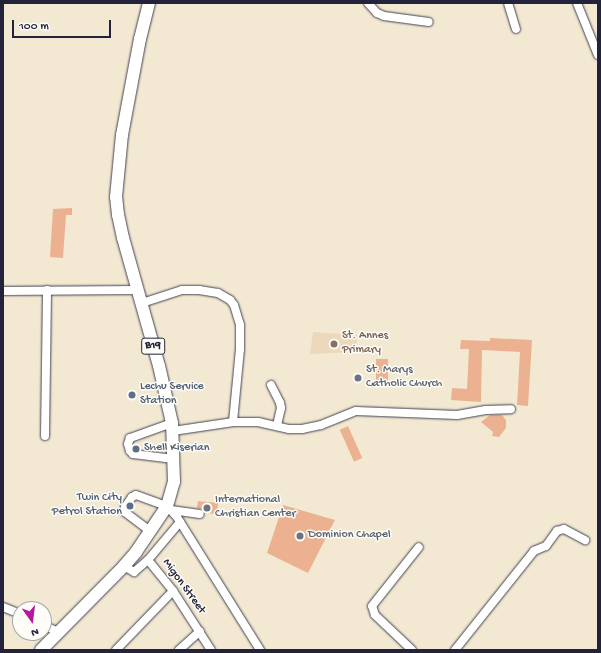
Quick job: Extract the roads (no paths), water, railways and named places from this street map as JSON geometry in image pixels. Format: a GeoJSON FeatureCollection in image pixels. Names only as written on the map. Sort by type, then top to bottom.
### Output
{"type":"FeatureCollection","features":[{"type":"Feature","properties":{"kind":"highway","name":"B19"},"geometry":{"type":"LineString","coordinates":[[43,648],[124,566],[169,508],[174,482],[173,427],[118,215],[116,197],[122,135],[140,39],[149,3]]}},
{"type":"Feature","properties":{"kind":"street"},"geometry":{"type":"LineString","coordinates":[[368,3],[377,13],[384,16],[429,22]]}},
{"type":"Feature","properties":{"kind":"street"},"geometry":{"type":"LineString","coordinates":[[508,3],[516,29]]}},
{"type":"Feature","properties":{"kind":"street"},"geometry":{"type":"LineString","coordinates":[[577,3],[598,55]]}},
{"type":"Feature","properties":{"kind":"street"},"geometry":{"type":"LineString","coordinates":[[45,436],[47,290]]}},
{"type":"Feature","properties":{"kind":"street"},"geometry":{"type":"LineString","coordinates":[[3,291],[138,290]]}},
{"type":"Feature","properties":{"kind":"street"},"geometry":{"type":"LineString","coordinates":[[142,303],[182,290],[199,290],[218,293],[230,300],[234,305],[240,325],[240,349],[233,422]]}},
{"type":"Feature","properties":{"kind":"street"},"geometry":{"type":"LineString","coordinates":[[271,385],[281,408],[277,425]]}},
{"type":"Feature","properties":{"kind":"street"},"geometry":{"type":"LineString","coordinates":[[174,459],[133,454],[130,451],[128,444],[130,438],[173,427],[233,422],[258,422],[302,429],[321,425],[356,411],[457,415],[486,410],[511,409]]}},
{"type":"Feature","properties":{"kind":"street"},"geometry":{"type":"LineString","coordinates":[[150,531],[126,513],[125,507],[131,498],[136,496],[169,508],[200,514]]}},
{"type":"Feature","properties":{"kind":"street"},"geometry":{"type":"LineString","coordinates":[[169,508],[191,536],[260,650]]}},
{"type":"Feature","properties":{"kind":"street","name":"Migon Street"},"geometry":{"type":"LineString","coordinates":[[180,522],[148,560],[173,591],[211,650]]}},
{"type":"Feature","properties":{"kind":"street"},"geometry":{"type":"LineString","coordinates":[[455,650],[534,551],[546,546],[557,531],[564,529],[585,540]]}},
{"type":"Feature","properties":{"kind":"street"},"geometry":{"type":"LineString","coordinates":[[412,650],[375,615],[372,606],[419,547]]}},
{"type":"Feature","properties":{"kind":"street"},"geometry":{"type":"LineString","coordinates":[[124,566],[134,572],[148,560]]}},
{"type":"Feature","properties":{"kind":"street"},"geometry":{"type":"LineString","coordinates":[[116,650],[173,591]]}},
{"type":"Feature","properties":{"kind":"street"},"geometry":{"type":"LineString","coordinates":[[52,629],[58,632]]}},
{"type":"Feature","properties":{"kind":"street"},"geometry":{"type":"LineString","coordinates":[[179,650],[200,631]]}},
{"type":"Feature","properties":{"kind":"place","name":"St. Annes Primary"},"geometry":{"type":"Point","coordinates":[334,344]}},
{"type":"Feature","properties":{"kind":"place","name":"St. Marys Catholic Church"},"geometry":{"type":"Point","coordinates":[358,378]}},
{"type":"Feature","properties":{"kind":"place","name":"Lechu Service Station"},"geometry":{"type":"Point","coordinates":[132,395]}},
{"type":"Feature","properties":{"kind":"place","name":"Shell Kiserian"},"geometry":{"type":"Point","coordinates":[136,449]}},
{"type":"Feature","properties":{"kind":"place","name":"Twin City Petrol Station"},"geometry":{"type":"Point","coordinates":[130,506]}},
{"type":"Feature","properties":{"kind":"place","name":"International Christian Center"},"geometry":{"type":"Point","coordinates":[207,508]}},
{"type":"Feature","properties":{"kind":"place","name":"Dominion Chapel"},"geometry":{"type":"Point","coordinates":[300,536]}}]}
